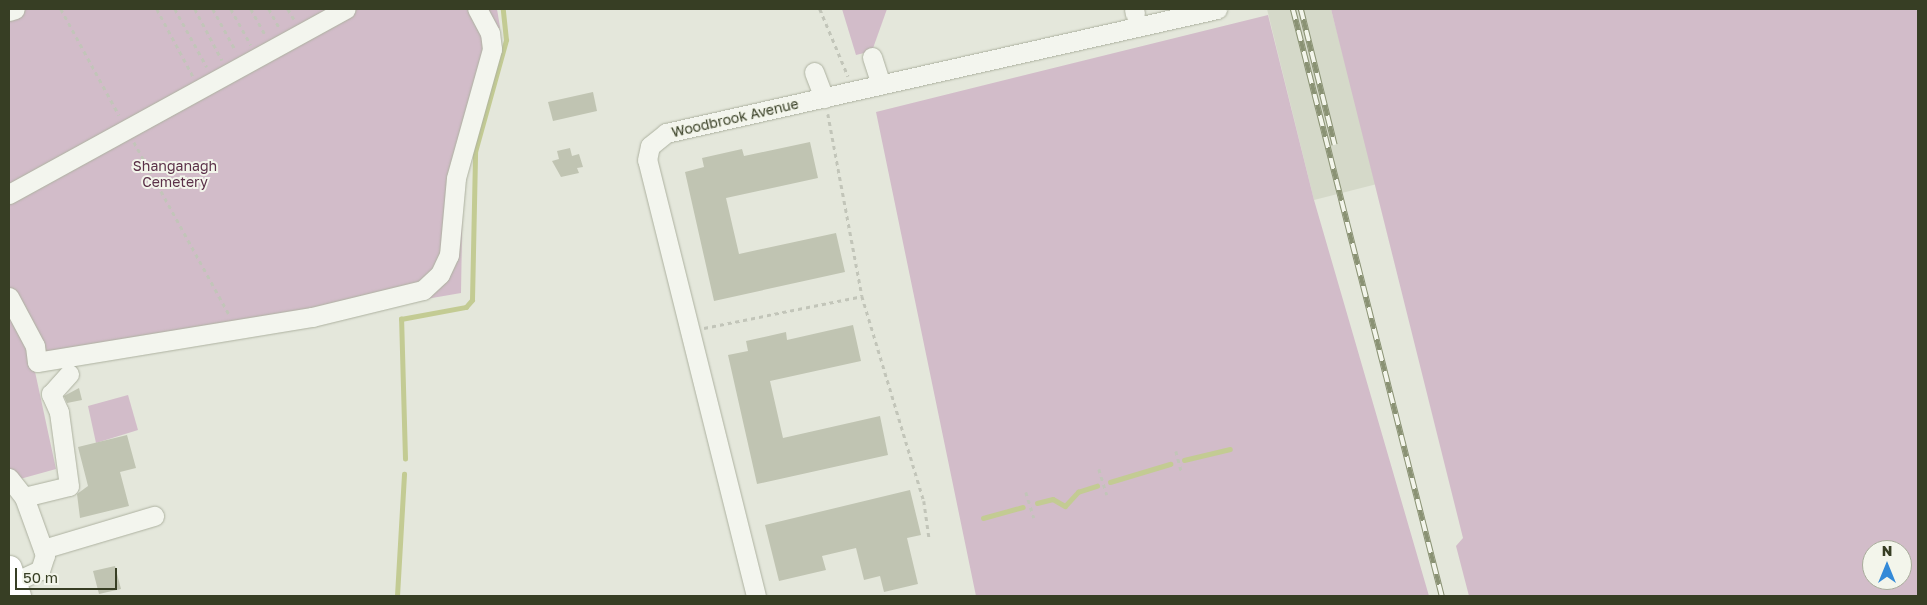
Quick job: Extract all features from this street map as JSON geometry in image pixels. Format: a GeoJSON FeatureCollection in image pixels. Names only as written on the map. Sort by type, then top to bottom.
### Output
{"type":"FeatureCollection","features":[{"type":"Feature","properties":{"kind":"street"},"geometry":{"type":"LineString","coordinates":[[9,11],[14,9]]}},
{"type":"Feature","properties":{"kind":"street"},"geometry":{"type":"LineString","coordinates":[[9,194],[244,65],[327,14],[346,9]]}},
{"type":"Feature","properties":{"kind":"street"},"geometry":{"type":"LineString","coordinates":[[9,297],[35,346],[37,362],[312,317],[423,290],[440,274],[449,255],[456,178],[492,49],[490,33],[477,9]]}},
{"type":"Feature","properties":{"kind":"street","name":"Woodbrook Avenue"},"geometry":{"type":"LineString","coordinates":[[756,596],[648,160],[650,146],[666,133],[1217,9]]}},
{"type":"Feature","properties":{"kind":"street"},"geometry":{"type":"LineString","coordinates":[[872,57],[881,85]]}},
{"type":"Feature","properties":{"kind":"street"},"geometry":{"type":"LineString","coordinates":[[814,72],[824,98]]}},
{"type":"Feature","properties":{"kind":"street"},"geometry":{"type":"LineString","coordinates":[[24,497],[69,486],[59,412],[51,394],[69,374]]}},
{"type":"Feature","properties":{"kind":"street"},"geometry":{"type":"LineString","coordinates":[[9,478],[24,497],[43,549],[40,570],[14,582]]}},
{"type":"Feature","properties":{"kind":"street"},"geometry":{"type":"LineString","coordinates":[[43,549],[154,516]]}},
{"type":"Feature","properties":{"kind":"path"},"geometry":{"type":"LineString","coordinates":[[61,9],[231,319]]}},
{"type":"Feature","properties":{"kind":"path"},"geometry":{"type":"LineString","coordinates":[[157,9],[244,65]]}},
{"type":"Feature","properties":{"kind":"path"},"geometry":{"type":"LineString","coordinates":[[176,9],[244,65]]}},
{"type":"Feature","properties":{"kind":"path"},"geometry":{"type":"LineString","coordinates":[[195,9],[244,65]]}},
{"type":"Feature","properties":{"kind":"path"},"geometry":{"type":"LineString","coordinates":[[213,9],[244,65]]}},
{"type":"Feature","properties":{"kind":"path"},"geometry":{"type":"LineString","coordinates":[[231,9],[244,65]]}},
{"type":"Feature","properties":{"kind":"path"},"geometry":{"type":"LineString","coordinates":[[244,65],[251,9]]}},
{"type":"Feature","properties":{"kind":"path"},"geometry":{"type":"LineString","coordinates":[[244,65],[269,9]]}},
{"type":"Feature","properties":{"kind":"path"},"geometry":{"type":"LineString","coordinates":[[820,9],[854,91]]}},
{"type":"Feature","properties":{"kind":"path"},"geometry":{"type":"LineString","coordinates":[[824,98],[862,296],[924,501],[929,538]]}},
{"type":"Feature","properties":{"kind":"path"},"geometry":{"type":"LineString","coordinates":[[690,328],[862,296]]}},
{"type":"Feature","properties":{"kind":"path"},"geometry":{"type":"LineString","coordinates":[[1176,451],[1182,473]]}},
{"type":"Feature","properties":{"kind":"path"},"geometry":{"type":"LineString","coordinates":[[1099,469],[1107,495]]}},
{"type":"Feature","properties":{"kind":"path"},"geometry":{"type":"LineString","coordinates":[[1026,492],[1034,518]]}},
{"type":"Feature","properties":{"kind":"shaded area"},"geometry":{"type":"Polygon","coordinates":[[[1267,9],[1331,9],[1377,184],[1314,200],[1267,9]]]}},
{"type":"Feature","properties":{"kind":"green space","name":"Shanganagh Cemetery"},"geometry":{"type":"Polygon","coordinates":[[[9,9],[497,9],[500,27],[463,176],[461,293],[34,367],[56,469],[20,479],[9,472],[9,9]]]}},
{"type":"Feature","properties":{"kind":"green space"},"geometry":{"type":"Polygon","coordinates":[[[842,9],[887,9],[872,51],[856,55],[842,9]]]}},
{"type":"Feature","properties":{"kind":"green space"},"geometry":{"type":"Polygon","coordinates":[[[1331,9],[1918,9],[1918,596],[1469,596],[1456,546],[1463,538],[1331,9]]]}},
{"type":"Feature","properties":{"kind":"green space"},"geometry":{"type":"Polygon","coordinates":[[[1268,15],[1314,200],[1429,596],[976,596],[876,112],[1268,15]]]}},
{"type":"Feature","properties":{"kind":"green space"},"geometry":{"type":"Polygon","coordinates":[[[128,395],[138,430],[96,443],[88,406],[128,395]]]}},
{"type":"Feature","properties":{"kind":"building"},"geometry":{"type":"Polygon","coordinates":[[[593,92],[597,111],[553,121],[548,102],[593,92]]]}},
{"type":"Feature","properties":{"kind":"building"},"geometry":{"type":"Polygon","coordinates":[[[810,142],[818,178],[726,198],[739,254],[836,233],[845,272],[714,301],[685,172],[704,167],[702,158],[742,149],[744,156],[810,142]]]}},
{"type":"Feature","properties":{"kind":"building"},"geometry":{"type":"Polygon","coordinates":[[[570,148],[572,156],[579,154],[583,167],[577,168],[579,173],[561,177],[552,161],[559,159],[557,151],[570,148]]]}},
{"type":"Feature","properties":{"kind":"building"},"geometry":{"type":"Polygon","coordinates":[[[853,325],[861,361],[770,381],[783,438],[880,416],[888,455],[757,484],[728,355],[748,351],[746,341],[786,332],[787,340],[853,325]]]}},
{"type":"Feature","properties":{"kind":"building"},"geometry":{"type":"Polygon","coordinates":[[[79,388],[82,400],[67,403],[64,396],[79,388]]]}},
{"type":"Feature","properties":{"kind":"building"},"geometry":{"type":"Polygon","coordinates":[[[127,435],[136,468],[120,472],[129,506],[80,518],[77,494],[88,486],[78,447],[127,435]]]}},
{"type":"Feature","properties":{"kind":"building"},"geometry":{"type":"Polygon","coordinates":[[[910,490],[921,535],[907,538],[918,584],[884,592],[880,576],[864,580],[856,548],[822,556],[826,570],[779,581],[765,525],[910,490]]]}},
{"type":"Feature","properties":{"kind":"building"},"geometry":{"type":"Polygon","coordinates":[[[115,566],[121,589],[99,594],[93,571],[115,566]]]}},
{"type":"Feature","properties":{"kind":"waterway"},"geometry":{"type":"LineString","coordinates":[[405,459],[401,319],[466,307],[472,300],[475,152],[506,40],[503,9]]}},
{"type":"Feature","properties":{"kind":"waterway"},"geometry":{"type":"LineString","coordinates":[[1184,460],[1230,449]]}},
{"type":"Feature","properties":{"kind":"waterway"},"geometry":{"type":"LineString","coordinates":[[1110,482],[1170,464]]}},
{"type":"Feature","properties":{"kind":"waterway"},"geometry":{"type":"LineString","coordinates":[[397,596],[404,474]]}},
{"type":"Feature","properties":{"kind":"waterway"},"geometry":{"type":"LineString","coordinates":[[1037,503],[1053,499],[1065,506],[1078,492],[1097,486]]}},
{"type":"Feature","properties":{"kind":"waterway"},"geometry":{"type":"LineString","coordinates":[[983,518],[1023,507]]}},
{"type":"Feature","properties":{"kind":"railway"},"geometry":{"type":"LineString","coordinates":[[1293,9],[1442,596]]}},
{"type":"Feature","properties":{"kind":"railway"},"geometry":{"type":"LineString","coordinates":[[1301,9],[1335,145]]}}]}
